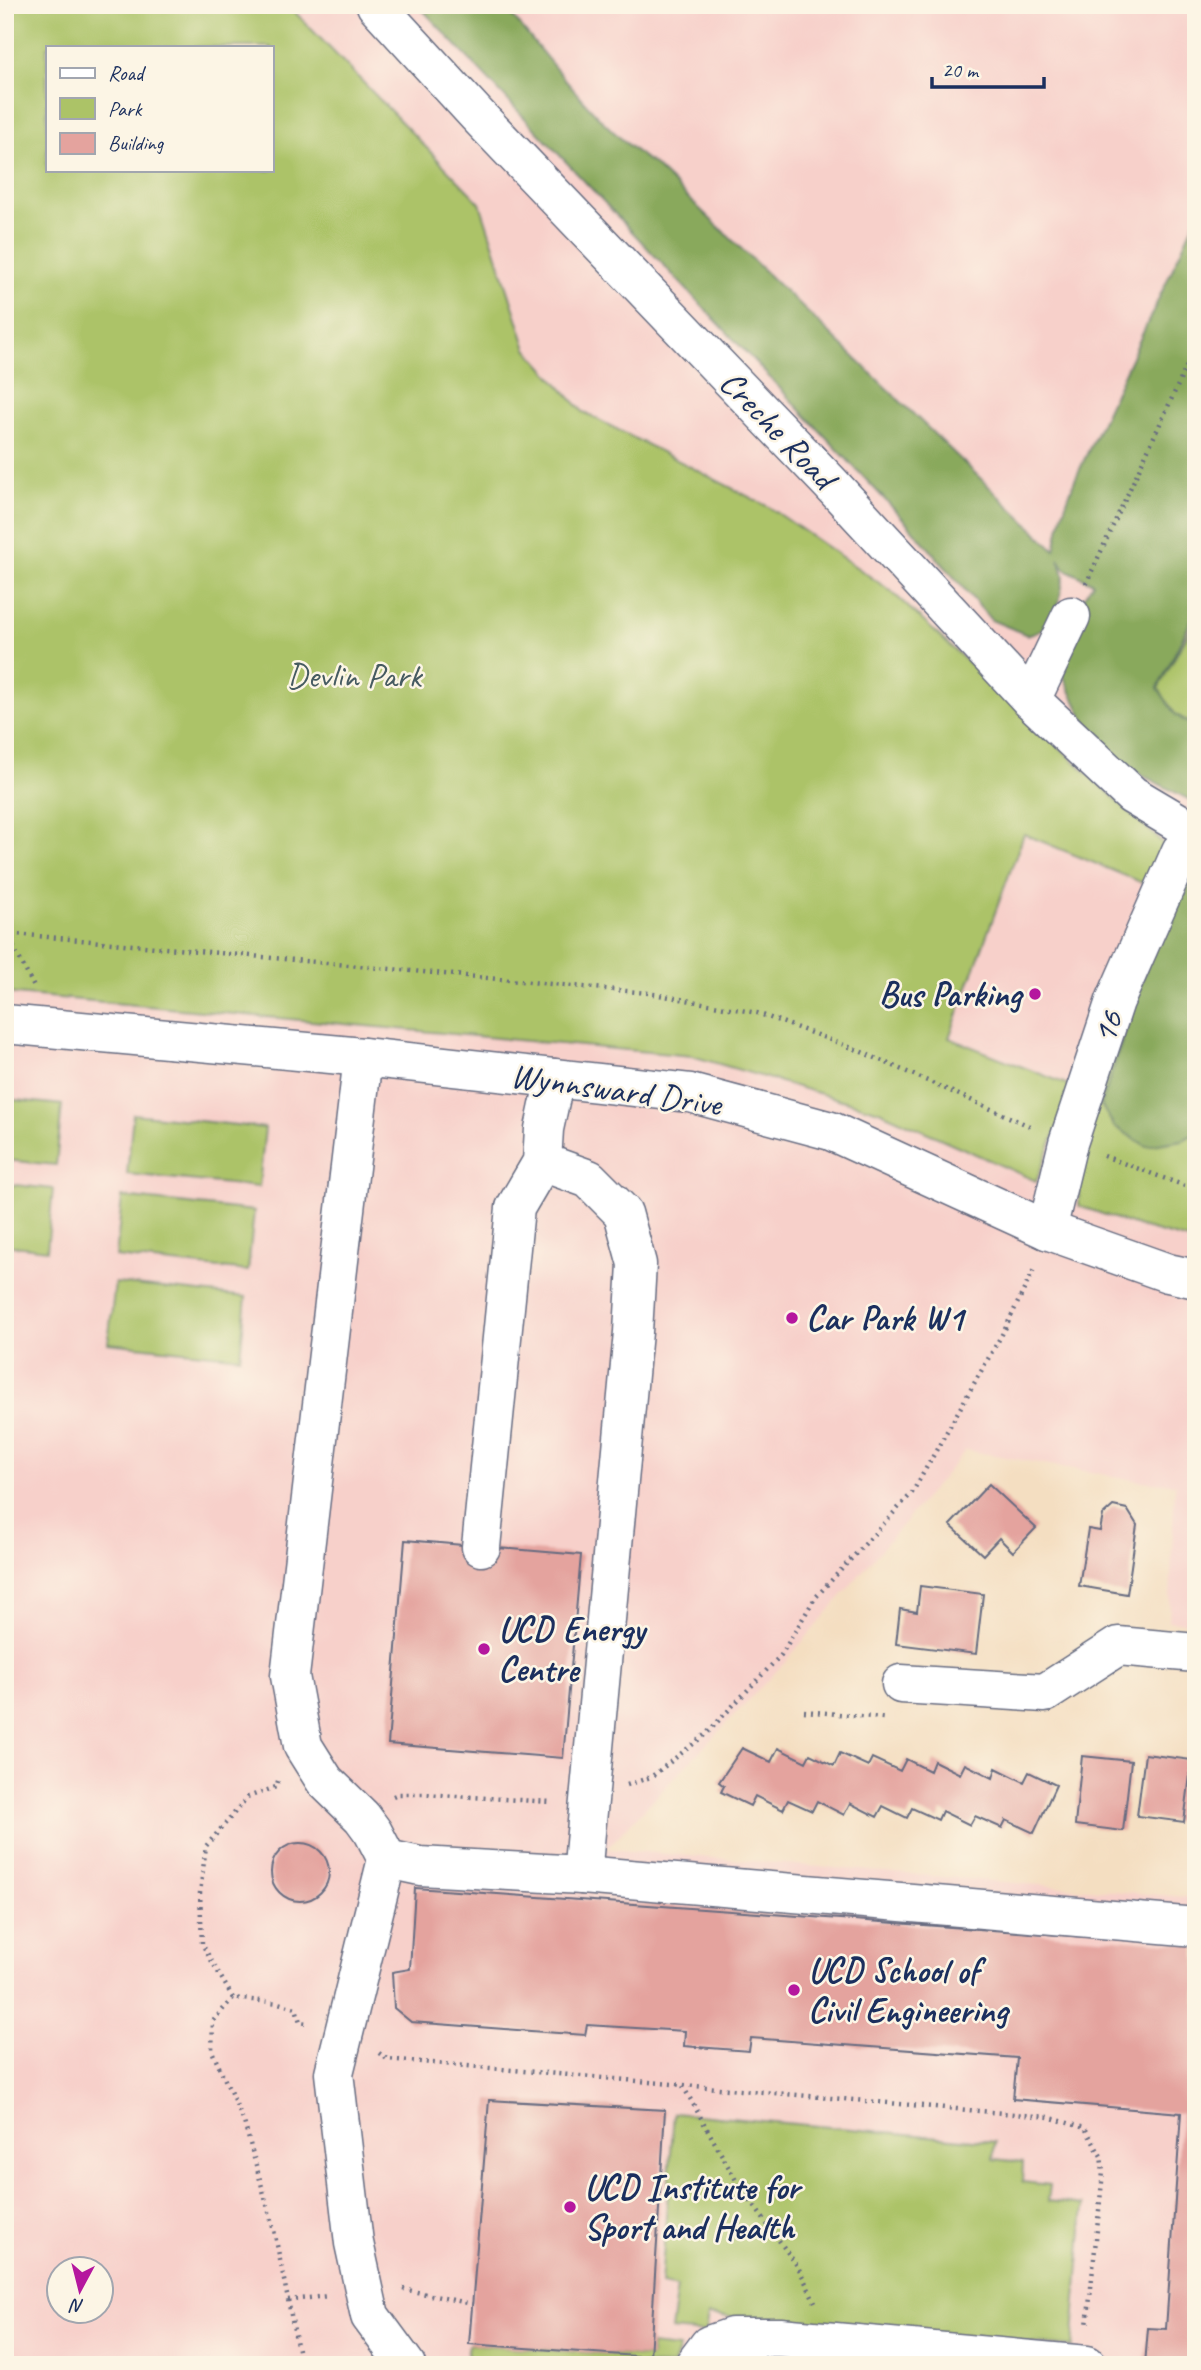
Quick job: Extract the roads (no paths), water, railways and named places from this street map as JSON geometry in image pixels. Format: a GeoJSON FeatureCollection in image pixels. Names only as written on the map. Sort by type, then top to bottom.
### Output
{"type":"FeatureCollection","features":[{"type":"Feature","properties":{"kind":"street","name":"Creche Road"},"geometry":{"type":"LineString","coordinates":[[376,5],[477,115],[831,484],[1031,700],[1132,794],[1196,835]]}},
{"type":"Feature","properties":{"kind":"street"},"geometry":{"type":"LineString","coordinates":[[1031,700],[1071,616]]}},
{"type":"Feature","properties":{"kind":"street","name":"16"},"geometry":{"type":"LineString","coordinates":[[1043,1245],[1068,1143],[1115,1001],[1181,851],[1196,835]]}},
{"type":"Feature","properties":{"kind":"street","name":"Wynnsward Drive"},"geometry":{"type":"LineString","coordinates":[[22,1026],[363,1057],[690,1093],[831,1131],[1043,1245],[1196,1279]]}},
{"type":"Feature","properties":{"kind":"street"},"geometry":{"type":"LineString","coordinates":[[363,1057],[289,1676],[303,1746],[325,1781],[373,1832],[387,1858],[334,2073],[354,2243],[370,2316],[406,2365]]}},
{"type":"Feature","properties":{"kind":"street"},"geometry":{"type":"LineString","coordinates":[[481,1547],[515,1208],[542,1162],[544,1129],[555,1077]]}},
{"type":"Feature","properties":{"kind":"street"},"geometry":{"type":"LineString","coordinates":[[542,1162],[589,1179],[623,1213],[637,1264],[633,1332],[582,1875]]}},
{"type":"Feature","properties":{"kind":"street"},"geometry":{"type":"LineString","coordinates":[[901,1684],[1045,1693],[1118,1646],[1196,1653]]}},
{"type":"Feature","properties":{"kind":"street"},"geometry":{"type":"LineString","coordinates":[[387,1858],[420,1866],[582,1875],[1196,1927]]}},
{"type":"Feature","properties":{"kind":"street"},"geometry":{"type":"LineString","coordinates":[[694,2365],[709,2344],[732,2337],[1087,2349]]}},
{"type":"Feature","properties":{"kind":"place","name":"Bus Parking"},"geometry":{"type":"Point","coordinates":[1035,994]}},
{"type":"Feature","properties":{"kind":"place","name":"Car Park W1"},"geometry":{"type":"Point","coordinates":[792,1318]}},
{"type":"Feature","properties":{"kind":"place","name":"UCD Energy Centre"},"geometry":{"type":"Point","coordinates":[484,1649]}},
{"type":"Feature","properties":{"kind":"place","name":"UCD School of Civil Engineering"},"geometry":{"type":"Point","coordinates":[794,1990]}},
{"type":"Feature","properties":{"kind":"place","name":"UCD Institute for Sport and Health"},"geometry":{"type":"Point","coordinates":[570,2207]}},
{"type":"Feature","properties":{"kind":"park label","name":"Devlin Park"},"geometry":{"type":"Point","coordinates":[354,675]}}]}
